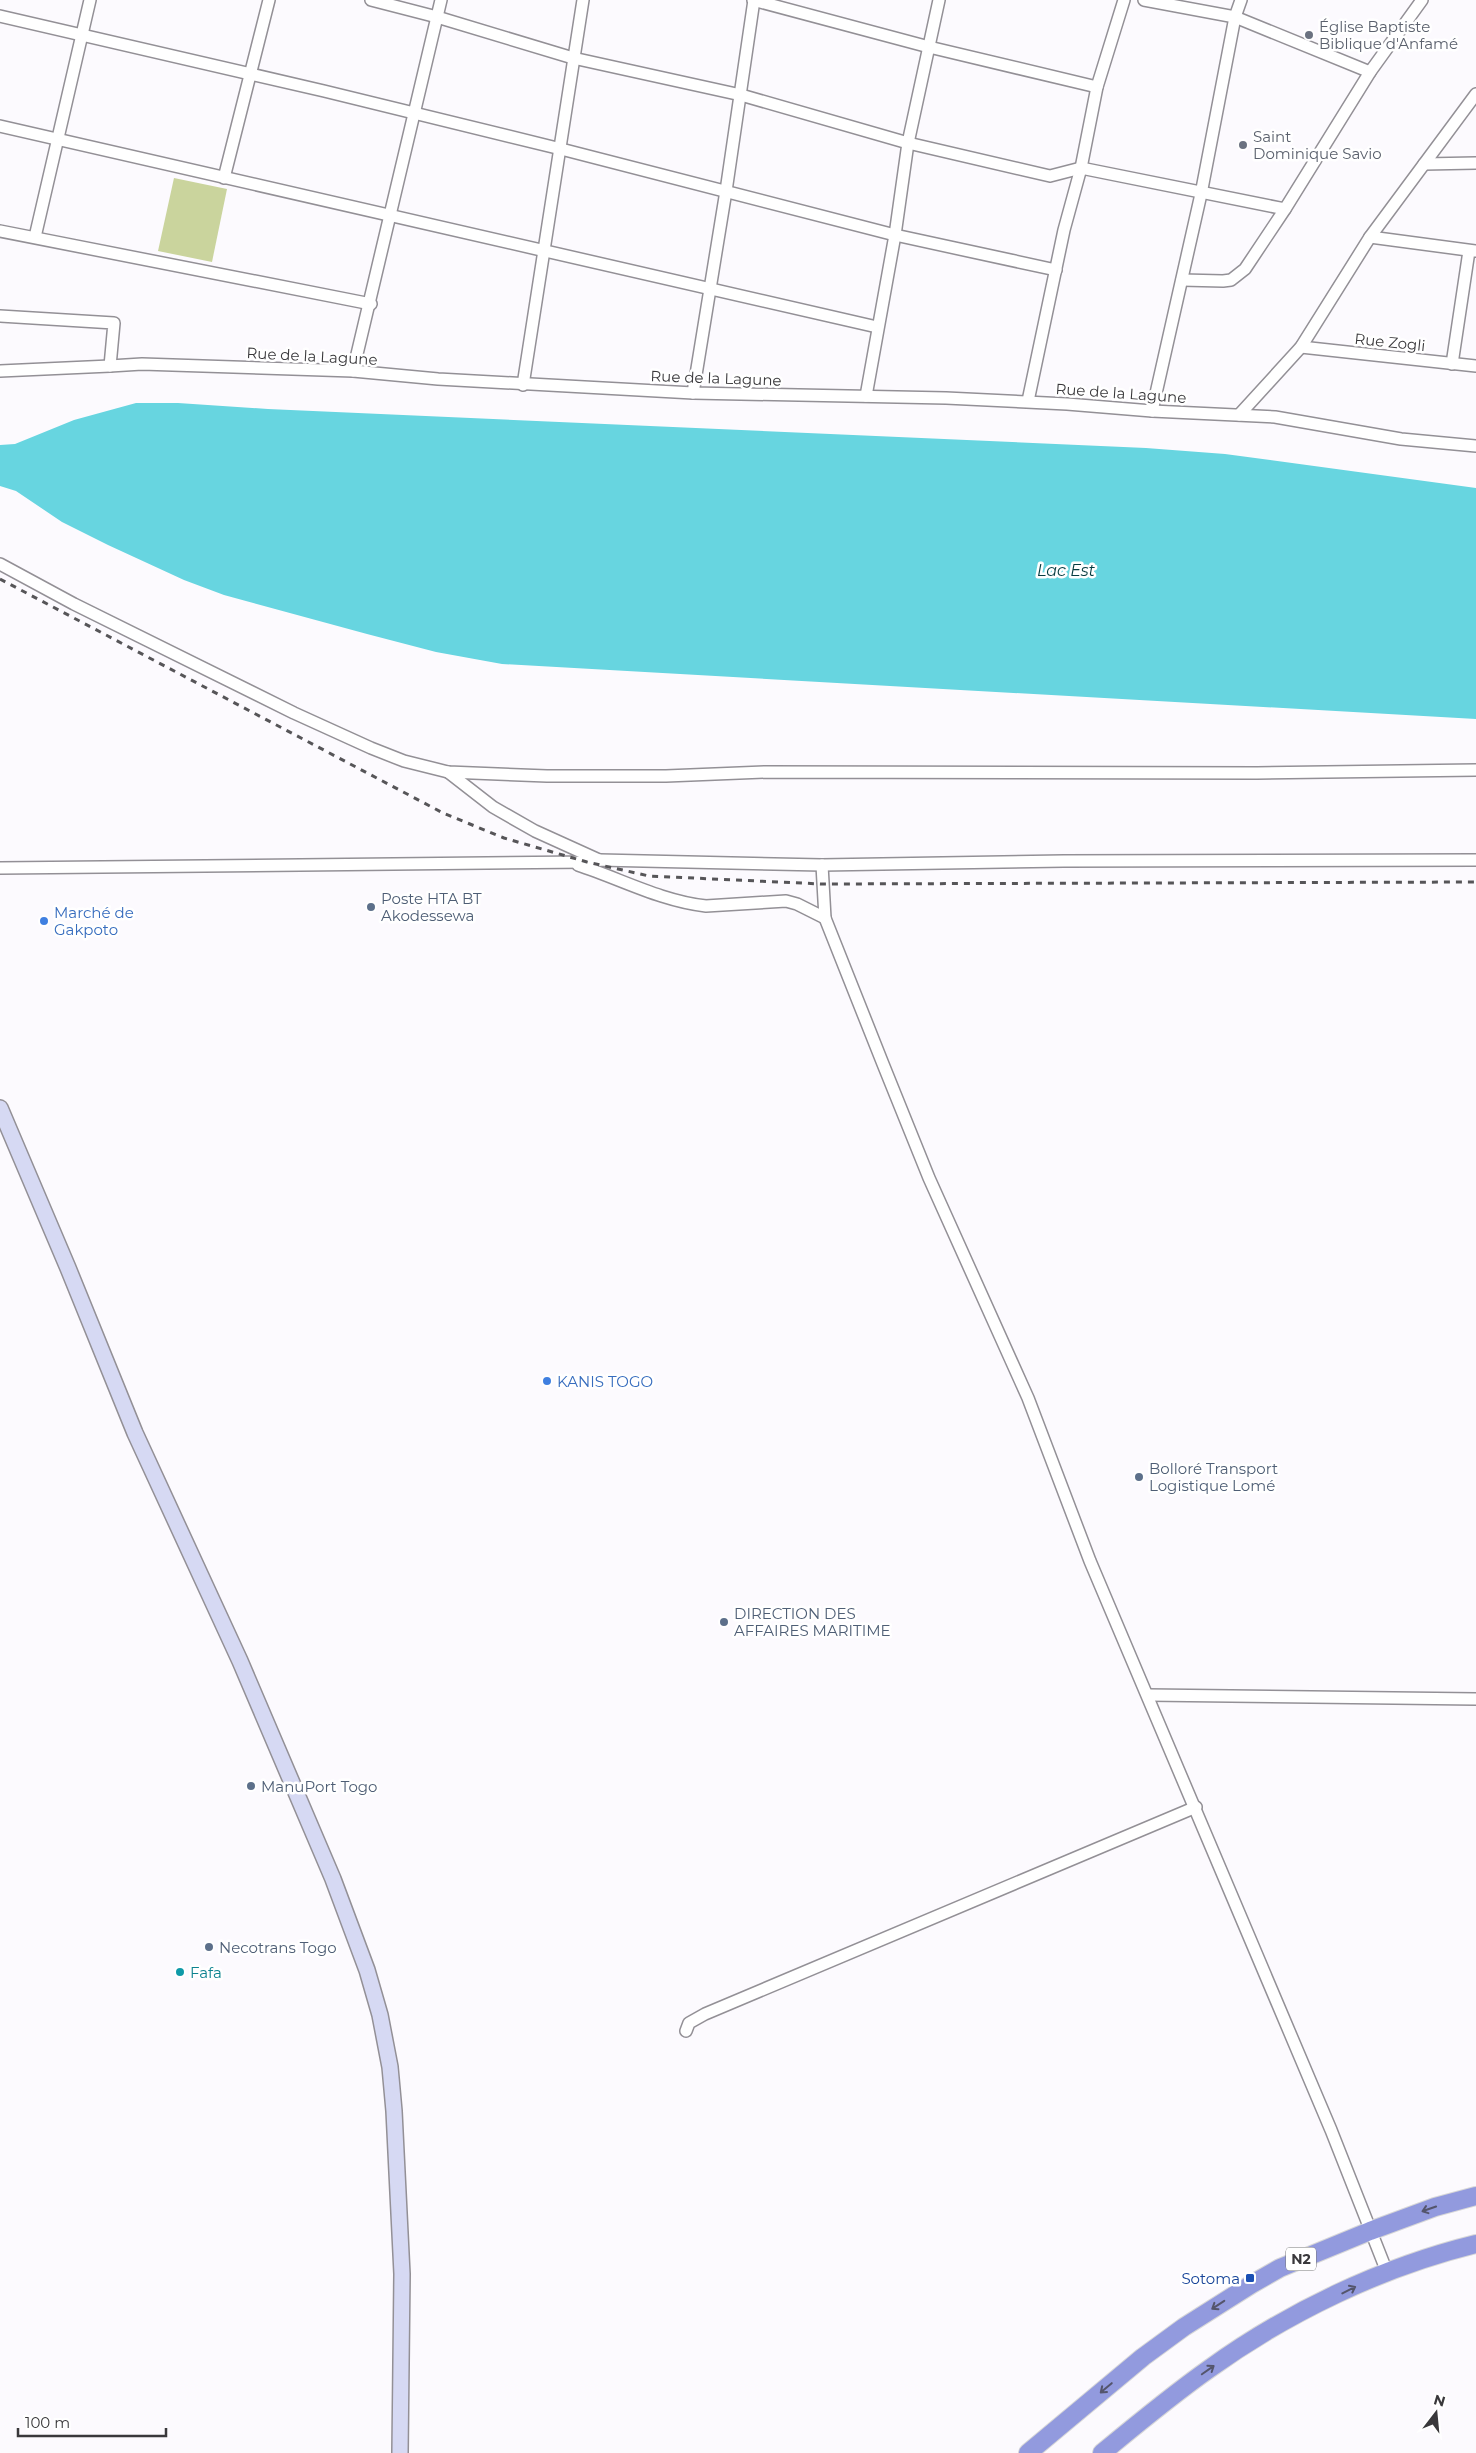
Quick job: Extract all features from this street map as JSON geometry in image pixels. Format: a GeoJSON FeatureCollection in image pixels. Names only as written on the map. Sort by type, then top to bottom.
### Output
{"type":"FeatureCollection","features":[{"type":"Feature","properties":{"kind":"highway","name":"N2"},"geometry":{"type":"LineString","coordinates":[[1028,2453],[1144,2357],[1227,2299],[1280,2268],[1435,2207],[1476,2196]]}},
{"type":"Feature","properties":{"kind":"highway"},"geometry":{"type":"LineString","coordinates":[[1102,2453],[1168,2399],[1260,2335],[1387,2272],[1450,2250],[1476,2244]]}},
{"type":"Feature","properties":{"kind":"main road"},"geometry":{"type":"LineString","coordinates":[[0,1108],[68,1268],[134,1434],[240,1661],[333,1879],[367,1970],[382,2024],[390,2067],[394,2111],[402,2274],[400,2453]]}},
{"type":"Feature","properties":{"kind":"street"},"geometry":{"type":"LineString","coordinates":[[34,237],[90,0]]}},
{"type":"Feature","properties":{"kind":"street"},"geometry":{"type":"LineString","coordinates":[[224,178],[269,0]]}},
{"type":"Feature","properties":{"kind":"street"},"geometry":{"type":"LineString","coordinates":[[371,0],[437,17],[573,58],[741,95],[908,143],[1050,176],[1081,168],[1285,210]]}},
{"type":"Feature","properties":{"kind":"street"},"geometry":{"type":"LineString","coordinates":[[353,371],[371,304],[441,0]]}},
{"type":"Feature","properties":{"kind":"street"},"geometry":{"type":"LineString","coordinates":[[523,385],[545,252],[573,58],[584,0]]}},
{"type":"Feature","properties":{"kind":"street"},"geometry":{"type":"LineString","coordinates":[[692,393],[726,192],[753,0],[929,47],[1097,86]]}},
{"type":"Feature","properties":{"kind":"street"},"geometry":{"type":"LineString","coordinates":[[866,396],[895,235],[908,143],[939,0]]}},
{"type":"Feature","properties":{"kind":"street"},"geometry":{"type":"LineString","coordinates":[[1028,401],[1064,230],[1081,168],[1097,86],[1124,0]]}},
{"type":"Feature","properties":{"kind":"street"},"geometry":{"type":"LineString","coordinates":[[1144,0],[1235,17],[1370,72]]}},
{"type":"Feature","properties":{"kind":"street"},"geometry":{"type":"LineString","coordinates":[[1152,411],[1201,194],[1235,17],[1241,0]]}},
{"type":"Feature","properties":{"kind":"street"},"geometry":{"type":"LineString","coordinates":[[1182,280],[1223,281],[1239,275],[1285,210],[1370,72],[1422,0]]}},
{"type":"Feature","properties":{"kind":"street"},"geometry":{"type":"LineString","coordinates":[[0,16],[560,148],[895,235],[1056,270]]}},
{"type":"Feature","properties":{"kind":"street"},"geometry":{"type":"LineString","coordinates":[[1239,415],[1301,347],[1370,237],[1476,94]]}},
{"type":"Feature","properties":{"kind":"street"},"geometry":{"type":"LineString","coordinates":[[0,126],[877,327]]}},
{"type":"Feature","properties":{"kind":"street"},"geometry":{"type":"LineString","coordinates":[[1424,164],[1476,162]]}},
{"type":"Feature","properties":{"kind":"street"},"geometry":{"type":"LineString","coordinates":[[0,231],[371,304]]}},
{"type":"Feature","properties":{"kind":"street"},"geometry":{"type":"LineString","coordinates":[[1370,237],[1472,251],[1452,364]]}},
{"type":"Feature","properties":{"kind":"street"},"geometry":{"type":"LineString","coordinates":[[0,316],[114,323],[110,366]]}},
{"type":"Feature","properties":{"kind":"street","name":"Rue Zogli"},"geometry":{"type":"LineString","coordinates":[[1301,347],[1476,366]]}},
{"type":"Feature","properties":{"kind":"street","name":"Rue de la Lagune"},"geometry":{"type":"LineString","coordinates":[[0,371],[142,364],[353,371],[523,385],[692,393],[1028,401],[1152,411],[1275,417],[1401,439],[1476,446]]}},
{"type":"Feature","properties":{"kind":"street"},"geometry":{"type":"LineString","coordinates":[[0,564],[74,604],[294,713],[404,761],[448,772],[547,776],[666,776],[765,772],[1257,773],[1476,770]]}},
{"type":"Feature","properties":{"kind":"street"},"geometry":{"type":"LineString","coordinates":[[448,772],[501,812],[535,831],[600,860]]}},
{"type":"Feature","properties":{"kind":"street"},"geometry":{"type":"LineString","coordinates":[[0,868],[570,862],[600,860],[822,865],[1064,861],[1476,860]]}},
{"type":"Feature","properties":{"kind":"street"},"geometry":{"type":"LineString","coordinates":[[570,862],[608,874],[649,893],[694,905],[706,906],[786,901],[797,904],[825,918]]}},
{"type":"Feature","properties":{"kind":"street"},"geometry":{"type":"LineString","coordinates":[[822,865],[825,918],[929,1178],[1028,1398],[1090,1561],[1196,1807],[1331,2130],[1387,2272]]}},
{"type":"Feature","properties":{"kind":"street"},"geometry":{"type":"LineString","coordinates":[[1148,1695],[1476,1699]]}},
{"type":"Feature","properties":{"kind":"street"},"geometry":{"type":"LineString","coordinates":[[686,2031],[689,2023],[705,2014],[1196,1807]]}},
{"type":"Feature","properties":{"kind":"green space"},"geometry":{"type":"Polygon","coordinates":[[[174,178],[227,189],[212,262],[158,251],[174,178]]]}},
{"type":"Feature","properties":{"kind":"water","name":"Lac Est"},"geometry":{"type":"Polygon","coordinates":[[[136,403],[178,403],[268,409],[1146,448],[1225,454],[1476,488],[1476,719],[502,664],[436,652],[224,595],[184,580],[62,522],[16,491],[0,486],[0,445],[15,444],[74,420],[136,403]]]}},
{"type":"Feature","properties":{"kind":"railway"},"geometry":{"type":"LineString","coordinates":[[0,579],[443,813],[504,838],[587,862],[649,876],[822,884],[1476,882]]}},
{"type":"Feature","properties":{"kind":"place","name":"Église Baptiste Biblique d'Anfamé"},"geometry":{"type":"Point","coordinates":[1309,35]}},
{"type":"Feature","properties":{"kind":"place","name":"Saint Dominique Savio"},"geometry":{"type":"Point","coordinates":[1243,145]}},
{"type":"Feature","properties":{"kind":"place","name":"Poste HTA BT Akodessewa"},"geometry":{"type":"Point","coordinates":[371,907]}},
{"type":"Feature","properties":{"kind":"place","name":"Marché de Gakpoto"},"geometry":{"type":"Point","coordinates":[44,921]}},
{"type":"Feature","properties":{"kind":"place","name":"KANIS TOGO"},"geometry":{"type":"Point","coordinates":[547,1381]}},
{"type":"Feature","properties":{"kind":"place","name":"Bolloré Transport Logistique Lomé"},"geometry":{"type":"Point","coordinates":[1139,1477]}},
{"type":"Feature","properties":{"kind":"place","name":"DIRECTION DES AFFAIRES MARITIME"},"geometry":{"type":"Point","coordinates":[724,1622]}},
{"type":"Feature","properties":{"kind":"place","name":"ManuPort Togo"},"geometry":{"type":"Point","coordinates":[251,1786]}},
{"type":"Feature","properties":{"kind":"place","name":"Necotrans Togo"},"geometry":{"type":"Point","coordinates":[209,1947]}},
{"type":"Feature","properties":{"kind":"place","name":"Fafa"},"geometry":{"type":"Point","coordinates":[180,1972]}},
{"type":"Feature","properties":{"kind":"place","name":"Sotoma"},"geometry":{"type":"Point","coordinates":[1250,2278]}}]}
